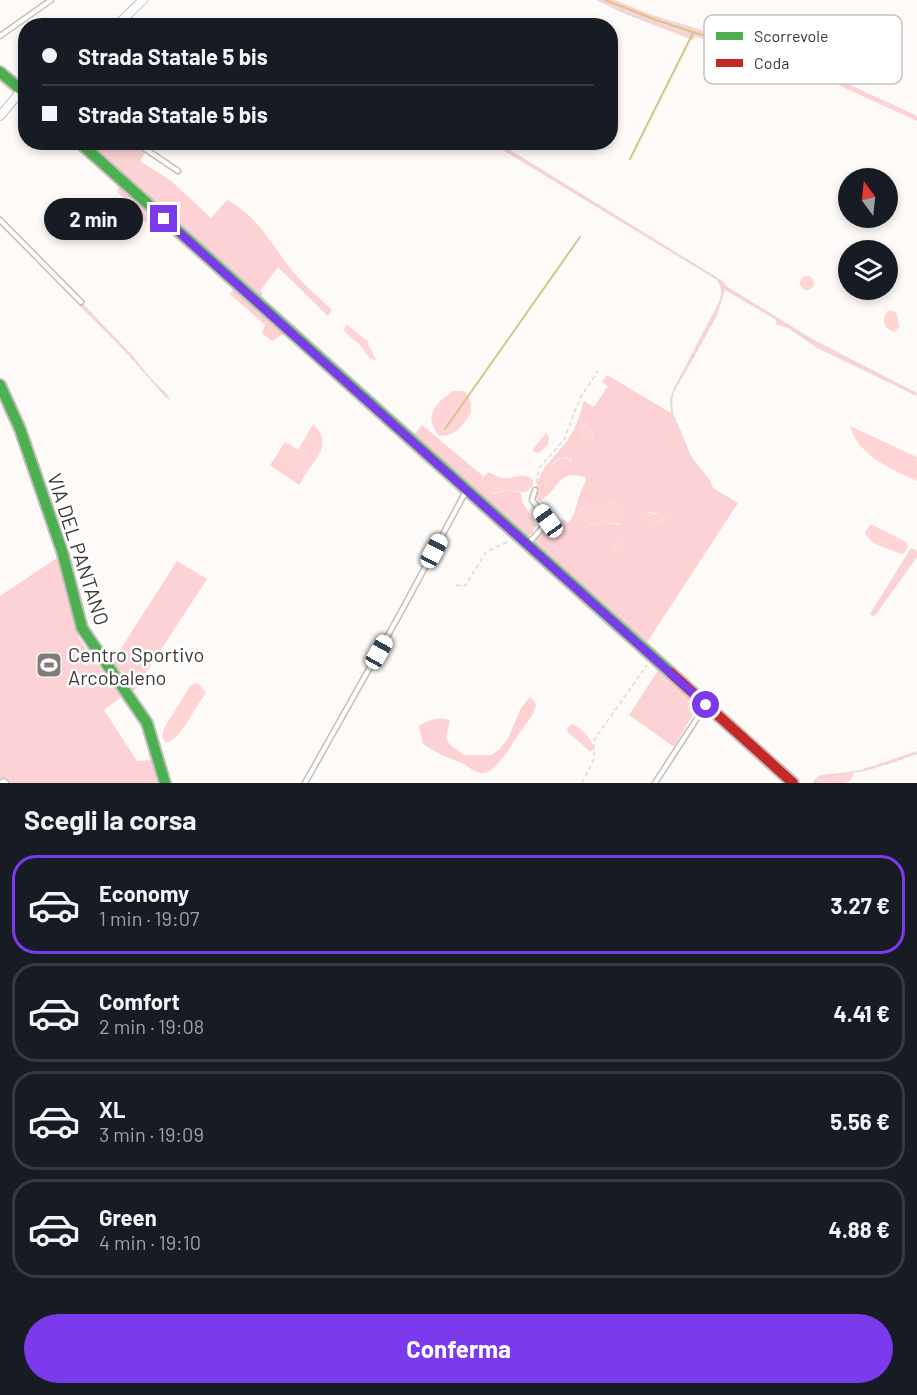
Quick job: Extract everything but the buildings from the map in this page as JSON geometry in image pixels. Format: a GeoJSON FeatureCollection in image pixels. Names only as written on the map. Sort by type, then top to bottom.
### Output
{"type":"FeatureCollection","features":[{"type":"Feature","properties":{"kind":"main road"},"geometry":{"type":"LineString","coordinates":[[0,72],[18,86]]}},
{"type":"Feature","properties":{"kind":"main road"},"geometry":{"type":"LineString","coordinates":[[88,150],[793,783]]}},
{"type":"Feature","properties":{"kind":"main road","name":"VIA DEL PANTANO"},"geometry":{"type":"LineString","coordinates":[[0,385],[17,420],[31,460],[73,587],[82,628],[147,723],[165,783]]}},
{"type":"Feature","properties":{"kind":"street"},"geometry":{"type":"LineString","coordinates":[[124,18],[143,0]]}},
{"type":"Feature","properties":{"kind":"street"},"geometry":{"type":"LineString","coordinates":[[0,116],[18,96]]}},
{"type":"Feature","properties":{"kind":"lane"},"geometry":{"type":"LineString","coordinates":[[25,18],[51,0]]}},
{"type":"Feature","properties":{"kind":"lane"},"geometry":{"type":"LineString","coordinates":[[0,35],[18,23]]}},
{"type":"Feature","properties":{"kind":"lane"},"geometry":{"type":"LineString","coordinates":[[147,150],[178,171]]}},
{"type":"Feature","properties":{"kind":"lane"},"geometry":{"type":"LineString","coordinates":[[0,220],[81,302]]}},
{"type":"Feature","properties":{"kind":"lane"},"geometry":{"type":"LineString","coordinates":[[305,783],[396,622],[466,489]]}},
{"type":"Feature","properties":{"kind":"lane"},"geometry":{"type":"LineString","coordinates":[[528,545],[548,521],[532,500],[535,490]]}},
{"type":"Feature","properties":{"kind":"lane"},"geometry":{"type":"LineString","coordinates":[[655,783],[706,705]]}},
{"type":"Feature","properties":{"kind":"lane"},"geometry":{"type":"LineString","coordinates":[[0,783],[4,781],[6,783]]}},
{"type":"Feature","properties":{"kind":"path"},"geometry":{"type":"LineString","coordinates":[[598,0],[631,15],[689,36]]}},
{"type":"Feature","properties":{"kind":"path"},"geometry":{"type":"LineString","coordinates":[[507,150],[715,277],[721,284],[800,333],[917,395]]}},
{"type":"Feature","properties":{"kind":"path"},"geometry":{"type":"LineString","coordinates":[[611,620],[652,578],[676,536],[707,491],[706,477],[690,456],[672,411],[671,400],[675,388],[717,309],[722,294],[721,284]]}},
{"type":"Feature","properties":{"kind":"path"},"geometry":{"type":"LineString","coordinates":[[81,302],[171,401]]}},
{"type":"Feature","properties":{"kind":"path"},"geometry":{"type":"LineString","coordinates":[[535,490],[539,468],[564,440],[580,398],[598,371]]}},
{"type":"Feature","properties":{"kind":"path"},"geometry":{"type":"LineString","coordinates":[[456,585],[465,586],[486,552],[510,540],[516,534]]}},
{"type":"Feature","properties":{"kind":"path"},"geometry":{"type":"LineString","coordinates":[[582,783],[594,759],[594,740],[652,657]]}},
{"type":"Feature","properties":{"kind":"path"},"geometry":{"type":"LineString","coordinates":[[0,766],[12,736],[10,725],[22,698]]}},
{"type":"Feature","properties":{"kind":"path"},"geometry":{"type":"LineString","coordinates":[[814,783],[820,777],[874,768],[917,753]]}},
{"type":"Feature","properties":{"kind":"shaded area"},"geometry":{"type":"Polygon","coordinates":[[[596,0],[615,0],[652,15],[704,31],[704,39],[695,37],[693,40],[625,14],[596,0]]]}},
{"type":"Feature","properties":{"kind":"shaded area"},"geometry":{"type":"Polygon","coordinates":[[[836,84],[848,84],[917,116],[917,121],[836,84]]]}},
{"type":"Feature","properties":{"kind":"shaded area"},"geometry":{"type":"Polygon","coordinates":[[[97,150],[142,150],[145,152],[140,161],[171,181],[211,218],[227,200],[238,207],[265,233],[299,279],[332,310],[328,316],[278,267],[260,291],[263,293],[260,297],[97,150]]]}},
{"type":"Feature","properties":{"kind":"shaded area"},"geometry":{"type":"Polygon","coordinates":[[[503,150],[510,150],[814,340],[917,393],[917,396],[817,348],[788,328],[777,325],[775,319],[725,290],[717,315],[674,392],[672,400],[673,414],[692,458],[710,480],[713,488],[738,503],[646,644],[532,544],[552,521],[555,524],[562,519],[568,523],[574,514],[586,481],[585,477],[575,475],[562,479],[546,497],[539,501],[535,497],[536,487],[543,471],[572,432],[584,401],[594,407],[608,386],[602,382],[607,375],[671,413],[670,399],[674,388],[719,302],[720,285],[717,280],[503,150]],[[586,423],[580,430],[588,442],[593,436],[592,430],[586,423]],[[567,457],[558,459],[548,467],[544,482],[562,472],[572,461],[567,457]],[[615,501],[589,505],[590,525],[606,523],[619,525],[625,520],[623,511],[615,501]],[[648,512],[649,525],[670,522],[667,515],[648,512]]]}},
{"type":"Feature","properties":{"kind":"shaded area"},"geometry":{"type":"Polygon","coordinates":[[[120,186],[140,204],[137,209],[117,192],[120,186]]]}},
{"type":"Feature","properties":{"kind":"shaded area"},"geometry":{"type":"Polygon","coordinates":[[[140,204],[160,221],[155,229],[152,229],[135,213],[140,204]]]}},
{"type":"Feature","properties":{"kind":"shaded area"},"geometry":{"type":"Polygon","coordinates":[[[804,276],[810,276],[814,283],[810,290],[804,290],[800,286],[800,280],[804,276]]]}},
{"type":"Feature","properties":{"kind":"shaded area"},"geometry":{"type":"Polygon","coordinates":[[[234,288],[285,333],[272,341],[262,333],[265,325],[230,294],[234,288]]]}},
{"type":"Feature","properties":{"kind":"shaded area"},"geometry":{"type":"Polygon","coordinates":[[[82,303],[168,395],[166,398],[131,357],[80,306],[82,303]]]}},
{"type":"Feature","properties":{"kind":"shaded area"},"geometry":{"type":"Polygon","coordinates":[[[890,310],[897,313],[899,328],[894,332],[886,328],[884,321],[885,314],[890,310]]]}},
{"type":"Feature","properties":{"kind":"shaded area"},"geometry":{"type":"Polygon","coordinates":[[[346,324],[369,342],[376,360],[370,359],[360,345],[346,333],[344,330],[346,324]]]}},
{"type":"Feature","properties":{"kind":"shaded area"},"geometry":{"type":"Polygon","coordinates":[[[453,391],[464,391],[471,404],[471,413],[453,433],[438,435],[432,415],[441,400],[453,391]]]}},
{"type":"Feature","properties":{"kind":"shaded area"},"geometry":{"type":"Polygon","coordinates":[[[587,423],[592,429],[592,436],[591,440],[585,442],[580,439],[580,430],[587,423]]]}},
{"type":"Feature","properties":{"kind":"shaded area"},"geometry":{"type":"Polygon","coordinates":[[[313,424],[322,437],[322,444],[318,456],[305,475],[296,471],[278,453],[285,442],[298,450],[313,424]]]}},
{"type":"Feature","properties":{"kind":"shaded area"},"geometry":{"type":"Polygon","coordinates":[[[422,425],[483,476],[481,481],[488,493],[494,494],[507,490],[521,493],[522,501],[536,525],[532,534],[526,537],[413,436],[422,425]]]}},
{"type":"Feature","properties":{"kind":"shaded area"},"geometry":{"type":"Polygon","coordinates":[[[850,426],[917,457],[917,481],[886,466],[868,454],[854,437],[850,426]]]}},
{"type":"Feature","properties":{"kind":"shaded area"},"geometry":{"type":"Polygon","coordinates":[[[546,433],[549,437],[548,445],[539,453],[534,452],[533,449],[546,433]]]}},
{"type":"Feature","properties":{"kind":"shaded area"},"geometry":{"type":"Polygon","coordinates":[[[278,453],[296,471],[305,475],[299,485],[270,465],[278,453]]]}},
{"type":"Feature","properties":{"kind":"shaded area"},"geometry":{"type":"Polygon","coordinates":[[[563,457],[569,459],[572,465],[556,476],[551,488],[547,488],[544,482],[548,467],[563,457]]]}},
{"type":"Feature","properties":{"kind":"shaded area"},"geometry":{"type":"Polygon","coordinates":[[[488,472],[503,478],[526,476],[533,480],[533,486],[526,492],[507,490],[491,494],[485,491],[481,481],[488,472]]]}},
{"type":"Feature","properties":{"kind":"shaded area"},"geometry":{"type":"Polygon","coordinates":[[[615,501],[623,502],[625,520],[622,524],[587,524],[577,518],[576,512],[580,507],[615,501]]]}},
{"type":"Feature","properties":{"kind":"shaded area"},"geometry":{"type":"Polygon","coordinates":[[[648,512],[671,514],[672,518],[670,522],[649,526],[642,515],[648,512]]]}},
{"type":"Feature","properties":{"kind":"shaded area"},"geometry":{"type":"Polygon","coordinates":[[[559,520],[565,520],[569,527],[565,534],[559,534],[555,530],[555,524],[559,520]]]}},
{"type":"Feature","properties":{"kind":"shaded area"},"geometry":{"type":"Polygon","coordinates":[[[871,524],[906,542],[908,547],[903,554],[879,546],[870,540],[865,532],[871,524]]]}},
{"type":"Feature","properties":{"kind":"shaded area"},"geometry":{"type":"Polygon","coordinates":[[[620,538],[626,547],[621,555],[613,555],[612,545],[620,538]]]}},
{"type":"Feature","properties":{"kind":"shaded area"},"geometry":{"type":"Polygon","coordinates":[[[911,548],[917,551],[917,557],[874,617],[870,614],[911,548]]]}},
{"type":"Feature","properties":{"kind":"shaded area","name":"Centro Sportivo Arcobaleno"},"geometry":{"type":"Polygon","coordinates":[[[60,556],[78,625],[78,637],[121,697],[104,710],[137,761],[153,760],[159,781],[155,783],[0,783],[0,596],[60,556]]]}},
{"type":"Feature","properties":{"kind":"shaded area"},"geometry":{"type":"Polygon","coordinates":[[[177,561],[207,579],[132,694],[122,681],[124,675],[119,669],[116,671],[111,664],[177,561]]]}},
{"type":"Feature","properties":{"kind":"shaded area"},"geometry":{"type":"Polygon","coordinates":[[[659,669],[698,706],[674,747],[629,715],[659,669]]]}},
{"type":"Feature","properties":{"kind":"shaded area"},"geometry":{"type":"Polygon","coordinates":[[[198,683],[206,693],[182,730],[172,741],[166,743],[162,737],[164,728],[191,685],[198,683]]]}},
{"type":"Feature","properties":{"kind":"shaded area"},"geometry":{"type":"Polygon","coordinates":[[[530,697],[536,704],[531,716],[502,759],[486,772],[476,772],[423,744],[419,726],[442,718],[450,720],[446,737],[454,748],[464,755],[491,755],[500,749],[508,738],[521,708],[530,697]]]}},
{"type":"Feature","properties":{"kind":"shaded area"},"geometry":{"type":"Polygon","coordinates":[[[571,724],[586,734],[594,749],[590,752],[568,732],[567,729],[571,724]]]}},
{"type":"Feature","properties":{"kind":"shaded area"},"geometry":{"type":"Polygon","coordinates":[[[917,751],[917,754],[869,770],[815,779],[821,775],[858,771],[917,751]]]}},
{"type":"Feature","properties":{"kind":"shaded area"},"geometry":{"type":"Polygon","coordinates":[[[854,773],[850,781],[843,783],[813,783],[815,779],[827,776],[854,773]]]}},
{"type":"Feature","properties":{"kind":"waterway"},"geometry":{"type":"LineString","coordinates":[[605,0],[704,36]]}},
{"type":"Feature","properties":{"kind":"waterway"},"geometry":{"type":"LineString","coordinates":[[630,159],[693,33]]}},
{"type":"Feature","properties":{"kind":"waterway"},"geometry":{"type":"LineString","coordinates":[[445,429],[580,237]]}},
{"type":"Feature","properties":{"kind":"traffic: fast"},"geometry":{"type":"LineString","coordinates":[[0,72],[18,87]]}},
{"type":"Feature","properties":{"kind":"traffic: fast"},"geometry":{"type":"LineString","coordinates":[[88,150],[671,673]]}},
{"type":"Feature","properties":{"kind":"traffic: fast"},"geometry":{"type":"LineString","coordinates":[[0,385],[20,429],[62,551],[82,628],[147,723],[165,783]]}},
{"type":"Feature","properties":{"kind":"traffic: jam"},"geometry":{"type":"LineString","coordinates":[[671,673],[793,783]]}},
{"type":"Feature","properties":{"kind":"place","name":"Centro Sportivo Arcobaleno"},"geometry":{"type":"Point","coordinates":[49,665]}},
{"type":"Feature","properties":{"kind":"route"},"geometry":{"type":"LineString","coordinates":[[164,219],[706,705]]}}]}
